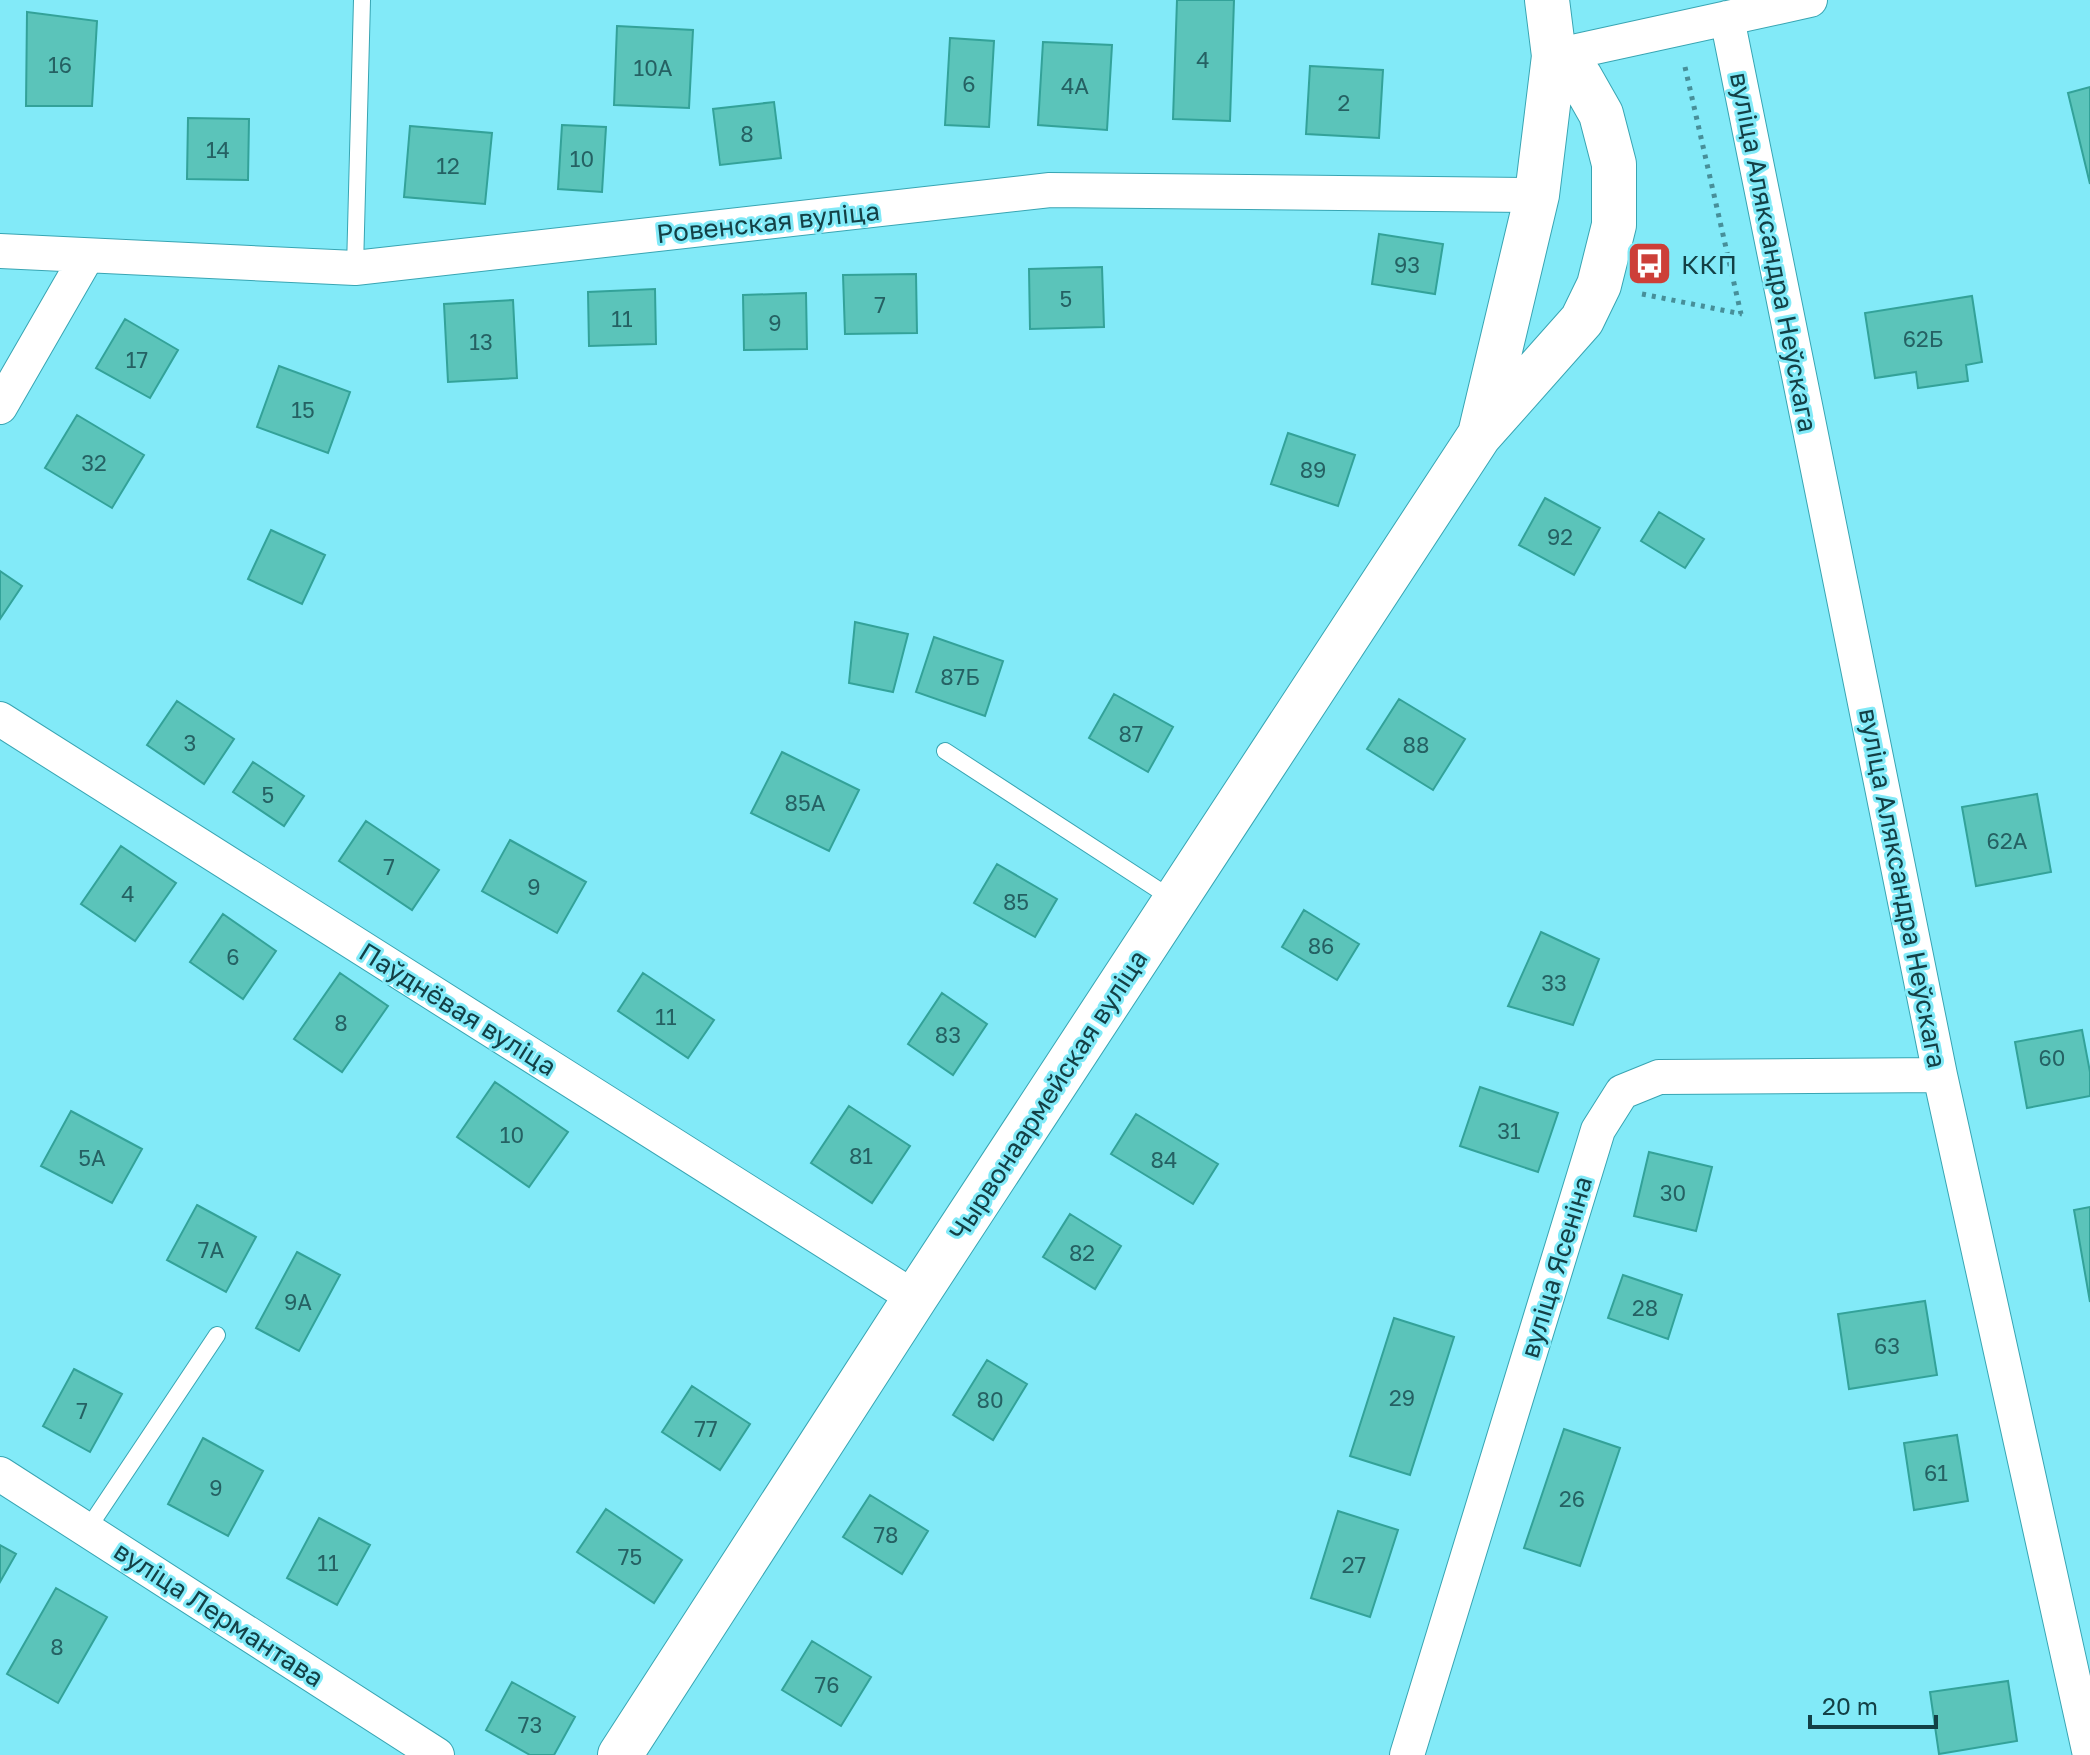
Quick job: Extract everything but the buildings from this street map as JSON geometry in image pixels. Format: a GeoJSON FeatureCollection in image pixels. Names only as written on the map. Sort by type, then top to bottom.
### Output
{"type":"FeatureCollection","features":[{"type":"Feature","properties":{"kind":"main road","name":"Чырвонаармейская вуліца"},"geometry":{"type":"LineString","coordinates":[[1479,436],[1537,195],[1554,56],[1547,0]]}},
{"type":"Feature","properties":{"kind":"main road","name":"Чырвонаармейская вуліца"},"geometry":{"type":"LineString","coordinates":[[620,1755],[1479,436],[1582,320],[1599,285],[1614,225],[1614,164],[1601,114],[1580,77],[1554,56]]}},
{"type":"Feature","properties":{"kind":"street"},"geometry":{"type":"LineString","coordinates":[[1554,56],[1810,0]]}},
{"type":"Feature","properties":{"kind":"street","name":"вуліца Аляксандра Неўскага"},"geometry":{"type":"LineString","coordinates":[[1727,18],[1940,1075],[2090,1755]]}},
{"type":"Feature","properties":{"kind":"street","name":"Ровенская вуліца"},"geometry":{"type":"LineString","coordinates":[[0,251],[355,268],[1050,190],[1537,195]]}},
{"type":"Feature","properties":{"kind":"street"},"geometry":{"type":"LineString","coordinates":[[0,407],[87,256]]}},
{"type":"Feature","properties":{"kind":"street","name":"Паўднёвая вуліца"},"geometry":{"type":"LineString","coordinates":[[0,719],[915,1298]]}},
{"type":"Feature","properties":{"kind":"street","name":"вуліца Ясеніна"},"geometry":{"type":"LineString","coordinates":[[1407,1755],[1598,1130],[1622,1092],[1659,1077],[1940,1075]]}},
{"type":"Feature","properties":{"kind":"street","name":"вуліца Лермантава"},"geometry":{"type":"LineString","coordinates":[[0,1474],[437,1755]]}},
{"type":"Feature","properties":{"kind":"lane"},"geometry":{"type":"LineString","coordinates":[[355,268],[362,0]]}},
{"type":"Feature","properties":{"kind":"lane"},"geometry":{"type":"LineString","coordinates":[[945,751],[1175,900]]}},
{"type":"Feature","properties":{"kind":"lane"},"geometry":{"type":"LineString","coordinates":[[87,1530],[217,1335]]}},
{"type":"Feature","properties":{"kind":"path"},"geometry":{"type":"LineString","coordinates":[[1676,29],[1741,314]]}},
{"type":"Feature","properties":{"kind":"path"},"geometry":{"type":"LineString","coordinates":[[1599,285],[1789,324]]}},
{"type":"Feature","properties":{"kind":"place","name":"ККП"},"geometry":{"type":"Point","coordinates":[1650,264]}}]}
